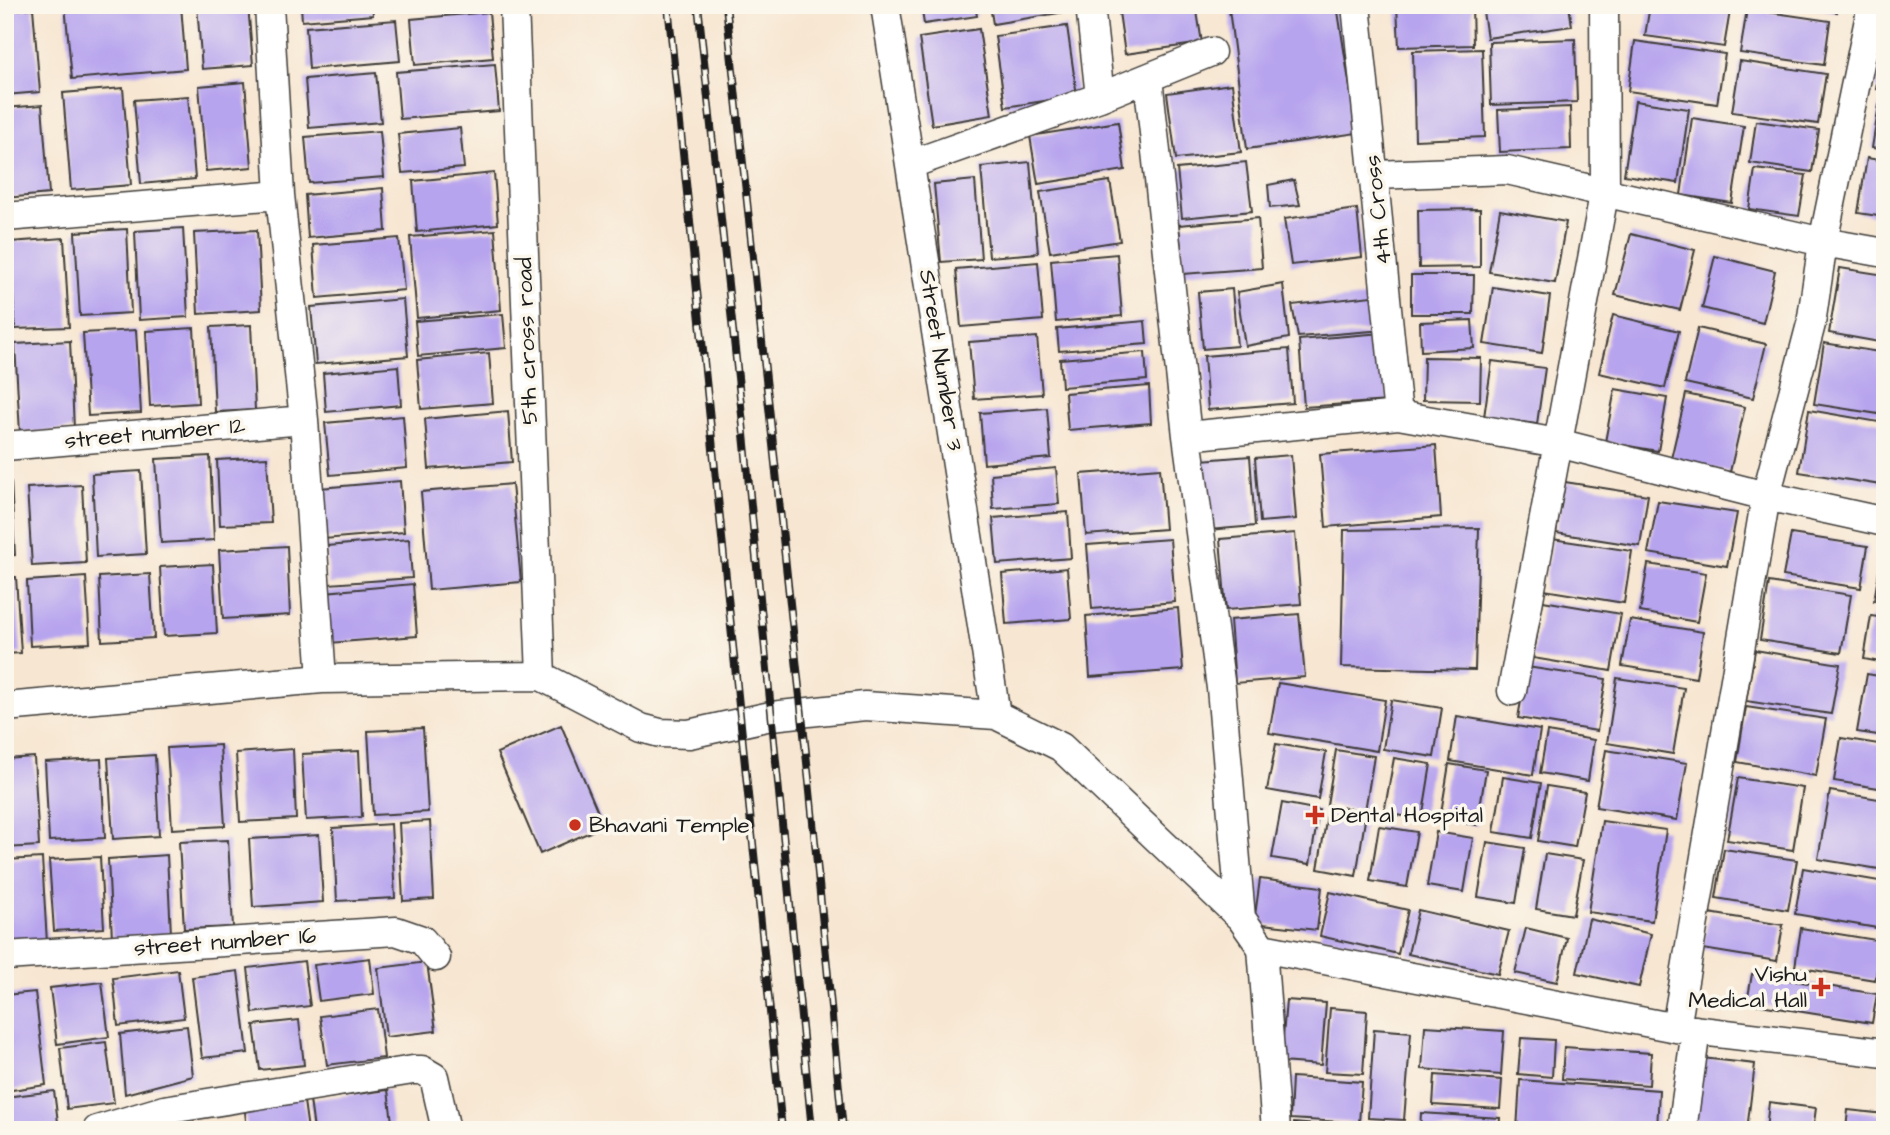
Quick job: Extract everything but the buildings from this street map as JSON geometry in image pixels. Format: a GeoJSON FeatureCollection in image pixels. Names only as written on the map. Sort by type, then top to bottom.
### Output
{"type":"FeatureCollection","features":[{"type":"Feature","properties":{"kind":"street"},"geometry":{"type":"LineString","coordinates":[[269,5],[280,195],[304,420],[322,679]]}},
{"type":"Feature","properties":{"kind":"street","name":"5th cross road"},"geometry":{"type":"LineString","coordinates":[[514,5],[541,676]]}},
{"type":"Feature","properties":{"kind":"street","name":"Street Number 3"},"geometry":{"type":"LineString","coordinates":[[886,5],[996,715]]}},
{"type":"Feature","properties":{"kind":"street"},"geometry":{"type":"LineString","coordinates":[[1090,5],[1100,97]]}},
{"type":"Feature","properties":{"kind":"street","name":"4th Cross"},"geometry":{"type":"LineString","coordinates":[[1356,5],[1398,415]]}},
{"type":"Feature","properties":{"kind":"street"},"geometry":{"type":"LineString","coordinates":[[1512,691],[1605,189],[1604,5]]}},
{"type":"Feature","properties":{"kind":"street"},"geometry":{"type":"LineString","coordinates":[[1682,1130],[1686,1029],[1766,496],[1811,324],[1823,242],[1872,5]]}},
{"type":"Feature","properties":{"kind":"street"},"geometry":{"type":"LineString","coordinates":[[911,164],[1100,97],[1211,52]]}},
{"type":"Feature","properties":{"kind":"street"},"geometry":{"type":"LineString","coordinates":[[1148,78],[1186,436],[1221,688],[1241,918]]}},
{"type":"Feature","properties":{"kind":"street"},"geometry":{"type":"LineString","coordinates":[[1375,175],[1507,170],[1605,189],[1823,242],[1885,253]]}},
{"type":"Feature","properties":{"kind":"street"},"geometry":{"type":"LineString","coordinates":[[5,217],[280,195]]}},
{"type":"Feature","properties":{"kind":"street"},"geometry":{"type":"LineString","coordinates":[[1186,436],[1398,415],[1558,443],[1766,496],[1885,522]]}},
{"type":"Feature","properties":{"kind":"street","name":"street number 12"},"geometry":{"type":"LineString","coordinates":[[5,446],[304,420]]}},
{"type":"Feature","properties":{"kind":"street"},"geometry":{"type":"LineString","coordinates":[[5,707],[322,679],[541,676],[641,728],[660,733],[689,734],[771,716],[865,706],[996,715],[1061,747],[1241,918],[1262,948],[1276,1130]]}},
{"type":"Feature","properties":{"kind":"street","name":"street number 16"},"geometry":{"type":"LineString","coordinates":[[5,956],[396,931],[422,940],[436,957]]}},
{"type":"Feature","properties":{"kind":"street"},"geometry":{"type":"LineString","coordinates":[[1262,948],[1686,1029],[1885,1053]]}},
{"type":"Feature","properties":{"kind":"street"},"geometry":{"type":"LineString","coordinates":[[97,1130],[164,1110],[413,1070],[422,1070],[434,1077],[446,1130]]}},
{"type":"Feature","properties":{"kind":"railway"},"geometry":{"type":"LineString","coordinates":[[668,5],[782,1130]]}},
{"type":"Feature","properties":{"kind":"railway"},"geometry":{"type":"LineString","coordinates":[[698,5],[743,424],[812,1130]]}},
{"type":"Feature","properties":{"kind":"railway"},"geometry":{"type":"LineString","coordinates":[[726,5],[809,781],[843,1130]]}},
{"type":"Feature","properties":{"kind":"place","name":"Dental Hospital"},"geometry":{"type":"Point","coordinates":[1315,815]}},
{"type":"Feature","properties":{"kind":"place","name":"Bhavani Temple"},"geometry":{"type":"Point","coordinates":[575,825]}},
{"type":"Feature","properties":{"kind":"place","name":"Vishu Medical Hall"},"geometry":{"type":"Point","coordinates":[1821,987]}}]}
